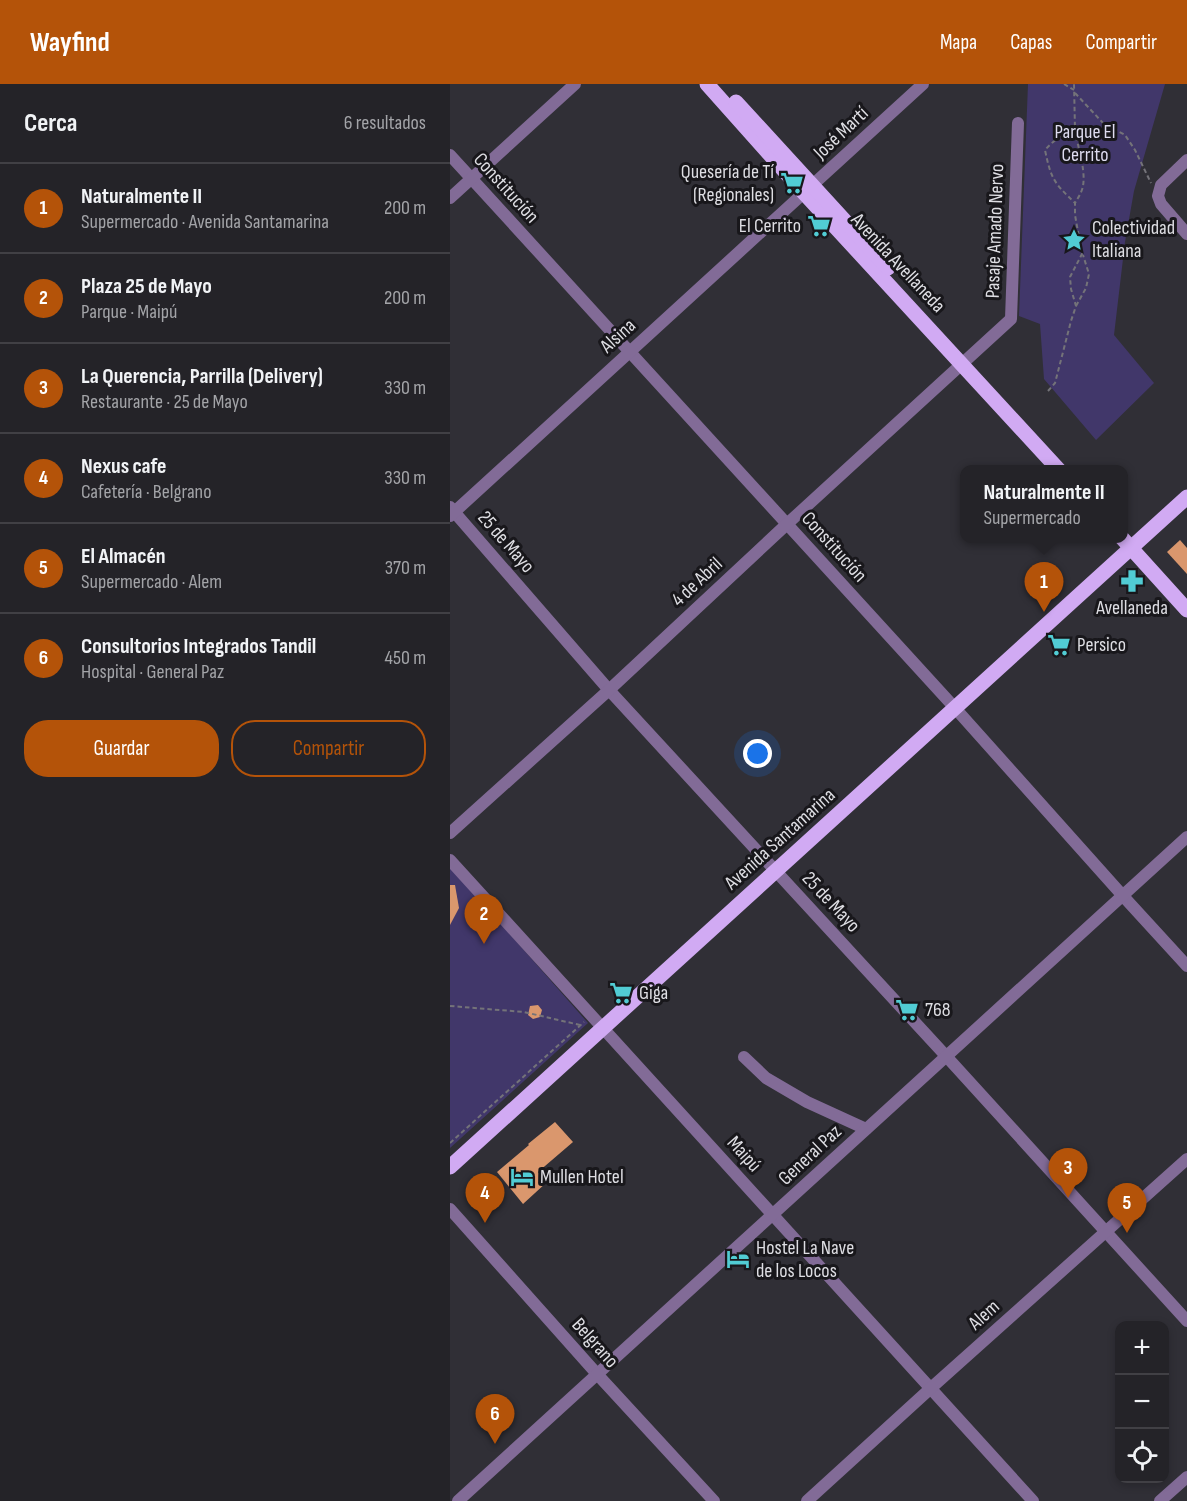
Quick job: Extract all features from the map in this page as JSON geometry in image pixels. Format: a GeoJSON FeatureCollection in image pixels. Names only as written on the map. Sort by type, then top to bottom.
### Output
{"type":"FeatureCollection","features":[{"type":"Feature","properties":{"kind":"main road","name":"Avenida Avellaneda"},"geometry":{"type":"LineString","coordinates":[[707,84],[1066,465]]}},
{"type":"Feature","properties":{"kind":"main road","name":"Avenida Avellaneda"},"geometry":{"type":"LineString","coordinates":[[720,84],[809,190]]}},
{"type":"Feature","properties":{"kind":"main road","name":"Avenida Avellaneda"},"geometry":{"type":"LineString","coordinates":[[966,361],[1055,465]]}},
{"type":"Feature","properties":{"kind":"main road","name":"Avenida Santamarina"},"geometry":{"type":"LineString","coordinates":[[450,1167],[955,708],[1130,543],[1187,497]]}},
{"type":"Feature","properties":{"kind":"main road"},"geometry":{"type":"LineString","coordinates":[[1130,543],[1187,596]]}},
{"type":"Feature","properties":{"kind":"main road"},"geometry":{"type":"LineString","coordinates":[[1130,543],[1187,610]]}},
{"type":"Feature","properties":{"kind":"street"},"geometry":{"type":"LineString","coordinates":[[450,198],[575,84]]}},
{"type":"Feature","properties":{"kind":"street","name":"José Martí"},"geometry":{"type":"LineString","coordinates":[[809,190],[923,84]]}},
{"type":"Feature","properties":{"kind":"street","name":"Pasaje Amado Nervo"},"geometry":{"type":"LineString","coordinates":[[966,361],[1011,319],[1018,123]]}},
{"type":"Feature","properties":{"kind":"street","name":"Constitución"},"geometry":{"type":"LineString","coordinates":[[450,155],[955,708],[1187,966]]}},
{"type":"Feature","properties":{"kind":"street"},"geometry":{"type":"LineString","coordinates":[[1187,160],[1161,185],[1158,196],[1161,204],[1187,234]]}},
{"type":"Feature","properties":{"kind":"street","name":"Alsina"},"geometry":{"type":"LineString","coordinates":[[452,512],[809,190]]}},
{"type":"Feature","properties":{"kind":"street","name":"4 de Abril"},"geometry":{"type":"LineString","coordinates":[[450,832],[609,690],[966,361]]}},
{"type":"Feature","properties":{"kind":"street","name":"25 de Mayo"},"geometry":{"type":"LineString","coordinates":[[452,512],[609,690],[1187,1321]]}},
{"type":"Feature","properties":{"kind":"street","name":"General Paz"},"geometry":{"type":"LineString","coordinates":[[458,1501],[1187,837]]}},
{"type":"Feature","properties":{"kind":"street","name":"Maipú"},"geometry":{"type":"LineString","coordinates":[[450,860],[1033,1501]]}},
{"type":"Feature","properties":{"kind":"street"},"geometry":{"type":"LineString","coordinates":[[744,1057],[766,1078],[807,1102],[866,1129]]}},
{"type":"Feature","properties":{"kind":"street","name":"Alem"},"geometry":{"type":"LineString","coordinates":[[807,1501],[1187,1158]]}},
{"type":"Feature","properties":{"kind":"street","name":"Belgrano"},"geometry":{"type":"LineString","coordinates":[[450,1209],[714,1501]]}},
{"type":"Feature","properties":{"kind":"street"},"geometry":{"type":"LineString","coordinates":[[1160,1501],[1187,1477]]}},
{"type":"Feature","properties":{"kind":"path"},"geometry":{"type":"LineString","coordinates":[[1064,84],[1075,91],[1103,123],[1125,135],[1158,196]]}},
{"type":"Feature","properties":{"kind":"path"},"geometry":{"type":"LineString","coordinates":[[1048,391],[1055,383],[1076,306],[1086,288],[1089,274],[1082,254],[1075,215],[1075,203],[1083,186],[1075,129],[1074,84]]}},
{"type":"Feature","properties":{"kind":"path"},"geometry":{"type":"LineString","coordinates":[[1075,129],[1066,132],[1045,150],[1049,171],[1057,186],[1075,203]]}},
{"type":"Feature","properties":{"kind":"path"},"geometry":{"type":"LineString","coordinates":[[1076,306],[1070,277],[1082,254]]}},
{"type":"Feature","properties":{"kind":"path"},"geometry":{"type":"LineString","coordinates":[[450,1006],[524,1012],[582,1024],[450,1143]]}},
{"type":"Feature","properties":{"kind":"green space","name":"Parque El Cerrito"},"geometry":{"type":"Polygon","coordinates":[[[1028,84],[1165,84],[1134,191],[1125,242],[1114,335],[1154,383],[1096,440],[1044,379],[1040,324],[1019,316],[1028,84]]]}},
{"type":"Feature","properties":{"kind":"green space"},"geometry":{"type":"Polygon","coordinates":[[[450,866],[588,1023],[450,1148],[450,866]]]}},
{"type":"Feature","properties":{"kind":"building"},"geometry":{"type":"Polygon","coordinates":[[[1180,540],[1187,548],[1187,574],[1167,552],[1180,540]]]}},
{"type":"Feature","properties":{"kind":"building"},"geometry":{"type":"Polygon","coordinates":[[[450,885],[455,885],[459,908],[450,925],[450,885]]]}},
{"type":"Feature","properties":{"kind":"building"},"geometry":{"type":"Polygon","coordinates":[[[538,1005],[542,1010],[540,1017],[533,1019],[528,1015],[530,1006],[538,1005]]]}},
{"type":"Feature","properties":{"kind":"building"},"geometry":{"type":"Polygon","coordinates":[[[555,1122],[573,1142],[538,1172],[547,1182],[523,1204],[497,1172],[555,1122]]]}},
{"type":"Feature","properties":{"kind":"place","name":"Quesería de Tí (Regionales)"},"geometry":{"type":"Point","coordinates":[792,183]}},
{"type":"Feature","properties":{"kind":"place","name":"El Cerrito"},"geometry":{"type":"Point","coordinates":[819,226]}},
{"type":"Feature","properties":{"kind":"place","name":"Colectividad Italiana"},"geometry":{"type":"Point","coordinates":[1074,240]}},
{"type":"Feature","properties":{"kind":"place","name":"Avellaneda"},"geometry":{"type":"Point","coordinates":[1132,581]}},
{"type":"Feature","properties":{"kind":"place","name":"Naturalmente II"},"geometry":{"type":"Point","coordinates":[1044,612]}},
{"type":"Feature","properties":{"kind":"place","name":"Persico"},"geometry":{"type":"Point","coordinates":[1059,645]}},
{"type":"Feature","properties":{"kind":"place","name":"Plaza 25 de Mayo"},"geometry":{"type":"Point","coordinates":[484,944]}},
{"type":"Feature","properties":{"kind":"place","name":"Giga"},"geometry":{"type":"Point","coordinates":[621,993]}},
{"type":"Feature","properties":{"kind":"place","name":"768"},"geometry":{"type":"Point","coordinates":[907,1010]}},
{"type":"Feature","properties":{"kind":"place","name":"Mullen Hotel"},"geometry":{"type":"Point","coordinates":[522,1177]}},
{"type":"Feature","properties":{"kind":"place","name":"La Querencia, Parrilla (Delivery)"},"geometry":{"type":"Point","coordinates":[1068,1198]}},
{"type":"Feature","properties":{"kind":"place","name":"Nexus cafe"},"geometry":{"type":"Point","coordinates":[485,1223]}},
{"type":"Feature","properties":{"kind":"place","name":"El Almacén"},"geometry":{"type":"Point","coordinates":[1127,1233]}},
{"type":"Feature","properties":{"kind":"place","name":"Hostel La Nave de los Locos"},"geometry":{"type":"Point","coordinates":[738,1259]}},
{"type":"Feature","properties":{"kind":"place","name":"Consultorios Integrados Tandil"},"geometry":{"type":"Point","coordinates":[495,1444]}}]}
